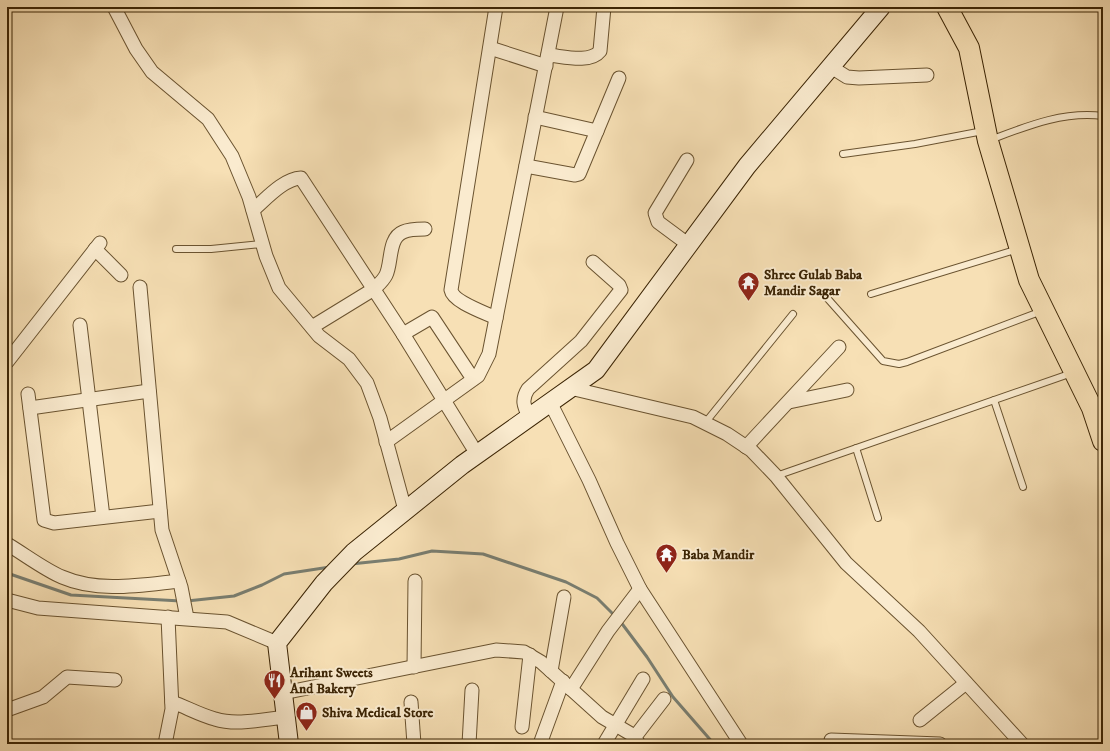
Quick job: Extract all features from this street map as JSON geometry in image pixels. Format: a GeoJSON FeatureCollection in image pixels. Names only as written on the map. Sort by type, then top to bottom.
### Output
{"type":"FeatureCollection","features":[{"type":"Feature","properties":{"kind":"main road"},"geometry":{"type":"LineString","coordinates":[[947,7],[969,48],[987,135],[1029,280],[1092,408],[1103,441]]}},
{"type":"Feature","properties":{"kind":"street"},"geometry":{"type":"LineString","coordinates":[[114,7],[136,49],[152,72],[208,119],[232,156],[252,210],[262,244],[279,288],[319,336],[349,359],[367,383],[386,442],[405,510]]}},
{"type":"Feature","properties":{"kind":"street"},"geometry":{"type":"LineString","coordinates":[[496,7],[451,290],[452,294],[458,300],[496,318]]}},
{"type":"Feature","properties":{"kind":"street"},"geometry":{"type":"LineString","coordinates":[[386,442],[478,376],[489,354],[557,7]]}},
{"type":"Feature","properties":{"kind":"street"},"geometry":{"type":"LineString","coordinates":[[490,48],[547,61],[590,58],[597,55],[600,51],[604,7]]}},
{"type":"Feature","properties":{"kind":"street"},"geometry":{"type":"LineString","coordinates":[[289,744],[277,643],[324,583],[354,552],[476,454],[596,370],[747,166],[881,7]]}},
{"type":"Feature","properties":{"kind":"street"},"geometry":{"type":"LineString","coordinates":[[831,67],[847,77],[858,78],[927,75]]}},
{"type":"Feature","properties":{"kind":"street"},"geometry":{"type":"LineString","coordinates":[[526,166],[574,175],[579,174],[619,78]]}},
{"type":"Feature","properties":{"kind":"street"},"geometry":{"type":"LineString","coordinates":[[536,117],[597,131]]}},
{"type":"Feature","properties":{"kind":"street"},"geometry":{"type":"LineString","coordinates":[[687,160],[656,212],[658,222],[689,244]]}},
{"type":"Feature","properties":{"kind":"street"},"geometry":{"type":"LineString","coordinates":[[252,210],[286,182],[294,178],[301,178],[403,334],[476,454]]}},
{"type":"Feature","properties":{"kind":"street"},"geometry":{"type":"LineString","coordinates":[[312,327],[374,289],[386,276],[394,241],[398,235],[403,231],[425,229]]}},
{"type":"Feature","properties":{"kind":"street"},"geometry":{"type":"LineString","coordinates":[[7,362],[98,246],[121,275]]}},
{"type":"Feature","properties":{"kind":"street"},"geometry":{"type":"LineString","coordinates":[[529,417],[523,402],[523,396],[528,389],[581,342],[619,295],[621,290],[619,285],[593,262]]}},
{"type":"Feature","properties":{"kind":"street"},"geometry":{"type":"LineString","coordinates":[[140,287],[162,530],[180,584],[187,618]]}},
{"type":"Feature","properties":{"kind":"street"},"geometry":{"type":"LineString","coordinates":[[403,334],[432,316],[473,379]]}},
{"type":"Feature","properties":{"kind":"street"},"geometry":{"type":"LineString","coordinates":[[80,325],[103,517]]}},
{"type":"Feature","properties":{"kind":"street"},"geometry":{"type":"LineString","coordinates":[[746,447],[839,347]]}},
{"type":"Feature","properties":{"kind":"street"},"geometry":{"type":"LineString","coordinates":[[570,388],[693,417],[727,434],[746,447],[776,476],[846,563],[862,580],[919,630],[1022,744]]}},
{"type":"Feature","properties":{"kind":"street"},"geometry":{"type":"LineString","coordinates":[[789,402],[847,390]]}},
{"type":"Feature","properties":{"kind":"street"},"geometry":{"type":"LineString","coordinates":[[30,408],[149,391]]}},
{"type":"Feature","properties":{"kind":"street"},"geometry":{"type":"LineString","coordinates":[[28,394],[44,520],[54,523],[160,510]]}},
{"type":"Feature","properties":{"kind":"street"},"geometry":{"type":"LineString","coordinates":[[550,402],[640,589],[741,744]]}},
{"type":"Feature","properties":{"kind":"street"},"geometry":{"type":"LineString","coordinates":[[7,544],[62,577],[94,586],[128,587],[180,584]]}},
{"type":"Feature","properties":{"kind":"street"},"geometry":{"type":"LineString","coordinates":[[414,666],[415,581]]}},
{"type":"Feature","properties":{"kind":"street"},"geometry":{"type":"LineString","coordinates":[[540,744],[567,685],[621,612],[640,589]]}},
{"type":"Feature","properties":{"kind":"street"},"geometry":{"type":"LineString","coordinates":[[551,671],[564,597]]}},
{"type":"Feature","properties":{"kind":"street"},"geometry":{"type":"LineString","coordinates":[[7,600],[38,608],[227,622],[277,643]]}},
{"type":"Feature","properties":{"kind":"street"},"geometry":{"type":"LineString","coordinates":[[165,744],[172,709],[168,617]]}},
{"type":"Feature","properties":{"kind":"street"},"geometry":{"type":"LineString","coordinates":[[283,693],[496,650],[524,652],[541,662],[602,717],[636,741],[664,699]]}},
{"type":"Feature","properties":{"kind":"street"},"geometry":{"type":"LineString","coordinates":[[522,727],[530,655]]}},
{"type":"Feature","properties":{"kind":"street"},"geometry":{"type":"LineString","coordinates":[[7,710],[42,697],[67,677],[115,680]]}},
{"type":"Feature","properties":{"kind":"street"},"geometry":{"type":"LineString","coordinates":[[604,744],[643,678]]}},
{"type":"Feature","properties":{"kind":"street"},"geometry":{"type":"LineString","coordinates":[[920,720],[966,683]]}},
{"type":"Feature","properties":{"kind":"street"},"geometry":{"type":"LineString","coordinates":[[469,744],[472,690]]}},
{"type":"Feature","properties":{"kind":"street"},"geometry":{"type":"LineString","coordinates":[[172,702],[215,719],[225,721],[240,722],[286,716]]}},
{"type":"Feature","properties":{"kind":"street"},"geometry":{"type":"LineString","coordinates":[[411,702],[414,744]]}},
{"type":"Feature","properties":{"kind":"street"},"geometry":{"type":"LineString","coordinates":[[831,740],[940,744]]}},
{"type":"Feature","properties":{"kind":"lane"},"geometry":{"type":"LineString","coordinates":[[843,154],[987,135],[1050,119],[1078,115],[1103,116]]}},
{"type":"Feature","properties":{"kind":"lane"},"geometry":{"type":"LineString","coordinates":[[176,249],[211,249],[262,244]]}},
{"type":"Feature","properties":{"kind":"lane"},"geometry":{"type":"LineString","coordinates":[[872,294],[1019,248]]}},
{"type":"Feature","properties":{"kind":"lane"},"geometry":{"type":"LineString","coordinates":[[828,300],[883,361],[895,364],[907,362],[1044,311]]}},
{"type":"Feature","properties":{"kind":"lane"},"geometry":{"type":"LineString","coordinates":[[705,423],[793,314]]}},
{"type":"Feature","properties":{"kind":"lane"},"geometry":{"type":"LineString","coordinates":[[776,476],[1074,372]]}},
{"type":"Feature","properties":{"kind":"lane"},"geometry":{"type":"LineString","coordinates":[[994,400],[1023,487]]}},
{"type":"Feature","properties":{"kind":"lane"},"geometry":{"type":"LineString","coordinates":[[856,448],[878,518]]}},
{"type":"Feature","properties":{"kind":"waterway"},"geometry":{"type":"LineString","coordinates":[[351,564],[399,559],[432,551],[483,554],[566,582],[597,598],[616,617]]}},
{"type":"Feature","properties":{"kind":"waterway"},"geometry":{"type":"LineString","coordinates":[[187,601],[234,596],[262,585],[284,574],[330,567]]}},
{"type":"Feature","properties":{"kind":"waterway"},"geometry":{"type":"LineString","coordinates":[[7,573],[71,595],[181,601]]}},
{"type":"Feature","properties":{"kind":"waterway"},"geometry":{"type":"LineString","coordinates":[[620,621],[647,657],[673,697],[714,744]]}},
{"type":"Feature","properties":{"kind":"place","name":"Shree Gulab Baba Mandir Sagar"},"geometry":{"type":"Point","coordinates":[749,302]}},
{"type":"Feature","properties":{"kind":"place","name":"Baba Mandir"},"geometry":{"type":"Point","coordinates":[667,574]}},
{"type":"Feature","properties":{"kind":"place","name":"Arihant Sweets And Bakery"},"geometry":{"type":"Point","coordinates":[274,700]}},
{"type":"Feature","properties":{"kind":"place","name":"Shiva Medical Store"},"geometry":{"type":"Point","coordinates":[306,732]}}]}
